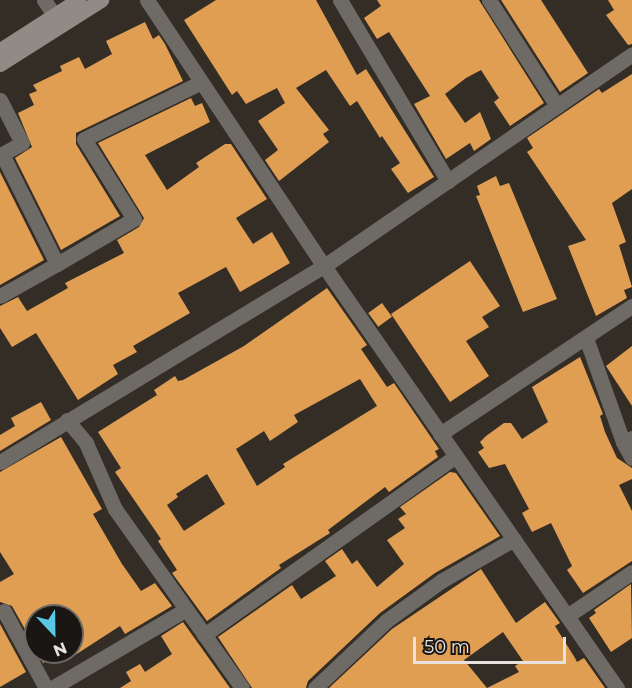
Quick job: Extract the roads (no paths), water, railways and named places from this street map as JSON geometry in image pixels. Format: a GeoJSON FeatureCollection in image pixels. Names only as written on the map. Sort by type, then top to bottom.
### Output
{"type":"FeatureCollection","features":[{"type":"Feature","properties":{"kind":"street"},"geometry":{"type":"LineString","coordinates":[[44,0],[58,20]]}},
{"type":"Feature","properties":{"kind":"street"},"geometry":{"type":"LineString","coordinates":[[0,64],[58,20],[78,0]]}},
{"type":"Feature","properties":{"kind":"street"},"geometry":{"type":"LineString","coordinates":[[0,50],[100,0]]}},
{"type":"Feature","properties":{"kind":"street"},"geometry":{"type":"LineString","coordinates":[[147,0],[200,83],[324,266],[617,688]]}},
{"type":"Feature","properties":{"kind":"street"},"geometry":{"type":"LineString","coordinates":[[340,0],[448,180]]}},
{"type":"Feature","properties":{"kind":"street"},"geometry":{"type":"LineString","coordinates":[[489,0],[556,106]]}},
{"type":"Feature","properties":{"kind":"street"},"geometry":{"type":"LineString","coordinates":[[0,462],[324,266],[632,54]]}},
{"type":"Feature","properties":{"kind":"street"},"geometry":{"type":"LineString","coordinates":[[0,296],[134,219],[84,139],[200,83]]}},
{"type":"Feature","properties":{"kind":"street"},"geometry":{"type":"LineString","coordinates":[[0,100],[22,143],[2,154],[57,264]]}},
{"type":"Feature","properties":{"kind":"street"},"geometry":{"type":"LineString","coordinates":[[440,434],[632,306]]}},
{"type":"Feature","properties":{"kind":"street"},"geometry":{"type":"LineString","coordinates":[[585,338],[627,440],[632,458]]}},
{"type":"Feature","properties":{"kind":"street"},"geometry":{"type":"LineString","coordinates":[[67,420],[86,443],[115,510],[242,688]]}},
{"type":"Feature","properties":{"kind":"street"},"geometry":{"type":"LineString","coordinates":[[204,636],[456,456]]}},
{"type":"Feature","properties":{"kind":"street"},"geometry":{"type":"LineString","coordinates":[[315,688],[386,621],[441,581],[514,539]]}},
{"type":"Feature","properties":{"kind":"street"},"geometry":{"type":"LineString","coordinates":[[567,616],[632,572]]}},
{"type":"Feature","properties":{"kind":"street"},"geometry":{"type":"LineString","coordinates":[[52,688],[185,610]]}},
{"type":"Feature","properties":{"kind":"street"},"geometry":{"type":"LineString","coordinates":[[4,612],[46,688]]}}]}
